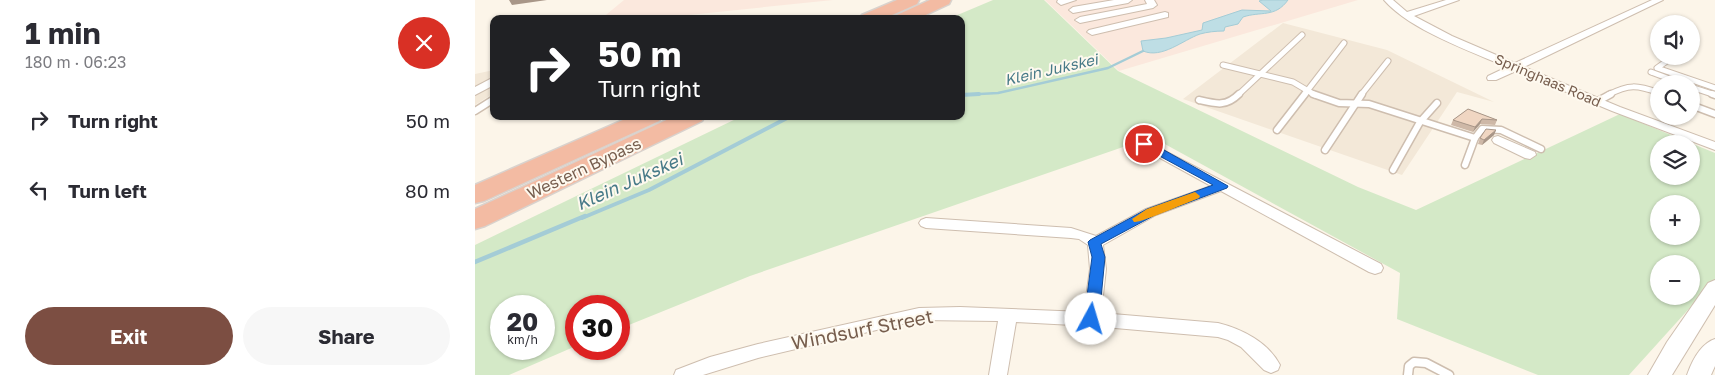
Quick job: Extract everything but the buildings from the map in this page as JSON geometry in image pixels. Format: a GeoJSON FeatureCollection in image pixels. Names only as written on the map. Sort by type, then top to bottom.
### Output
{"type":"FeatureCollection","features":[{"type":"Feature","properties":{"kind":"highway"},"geometry":{"type":"LineString","coordinates":[[877,15],[911,0]]}},
{"type":"Feature","properties":{"kind":"highway"},"geometry":{"type":"LineString","coordinates":[[911,15],[943,0]]}},
{"type":"Feature","properties":{"kind":"highway","name":"Western Bypass"},"geometry":{"type":"LineString","coordinates":[[475,195],[642,120]]}},
{"type":"Feature","properties":{"kind":"highway","name":"Western Bypass"},"geometry":{"type":"LineString","coordinates":[[475,220],[685,120]]}},
{"type":"Feature","properties":{"kind":"street"},"geometry":{"type":"LineString","coordinates":[[1061,2],[1072,5],[1128,0]]}},
{"type":"Feature","properties":{"kind":"street","name":"Springhaas Road"},"geometry":{"type":"LineString","coordinates":[[1388,0],[1406,15],[1449,38],[1598,101],[1715,146]]}},
{"type":"Feature","properties":{"kind":"street"},"geometry":{"type":"LineString","coordinates":[[1406,15],[1455,0]]}},
{"type":"Feature","properties":{"kind":"street"},"geometry":{"type":"LineString","coordinates":[[1492,78],[1659,0]]}},
{"type":"Feature","properties":{"kind":"street"},"geometry":{"type":"LineString","coordinates":[[1080,20],[1150,7],[1151,2]]}},
{"type":"Feature","properties":{"kind":"street"},"geometry":{"type":"LineString","coordinates":[[1116,13],[1130,23]]}},
{"type":"Feature","properties":{"kind":"street"},"geometry":{"type":"LineString","coordinates":[[1092,32],[1165,15]]}},
{"type":"Feature","properties":{"kind":"street"},"geometry":{"type":"LineString","coordinates":[[475,92],[490,83]]}},
{"type":"Feature","properties":{"kind":"street"},"geometry":{"type":"LineString","coordinates":[[1498,140],[1535,152]]}},
{"type":"Feature","properties":{"kind":"street"},"geometry":{"type":"LineString","coordinates":[[1144,144],[1375,268]]}},
{"type":"Feature","properties":{"kind":"street"},"geometry":{"type":"LineString","coordinates":[[1094,242],[1151,212],[1223,186]]}},
{"type":"Feature","properties":{"kind":"street"},"geometry":{"type":"LineString","coordinates":[[926,223],[1071,233],[1081,235],[1094,242],[1098,257],[1091,319]]}},
{"type":"Feature","properties":{"kind":"street"},"geometry":{"type":"LineString","coordinates":[[1660,375],[1675,348],[1715,288]]}},
{"type":"Feature","properties":{"kind":"street","name":"Windsurf Street"},"geometry":{"type":"LineString","coordinates":[[683,375],[710,364],[758,351],[919,314],[960,313],[1091,319],[1231,332],[1248,341],[1271,365]]}},
{"type":"Feature","properties":{"kind":"street"},"geometry":{"type":"LineString","coordinates":[[998,375],[1008,315]]}},
{"type":"Feature","properties":{"kind":"street"},"geometry":{"type":"LineString","coordinates":[[1699,375],[1715,348]]}},
{"type":"Feature","properties":{"kind":"lane"},"geometry":{"type":"LineString","coordinates":[[1199,100],[1217,104],[1228,103],[1302,35]]}},
{"type":"Feature","properties":{"kind":"lane"},"geometry":{"type":"LineString","coordinates":[[1277,130],[1343,43]]}},
{"type":"Feature","properties":{"kind":"lane"},"geometry":{"type":"LineString","coordinates":[[1325,150],[1355,103],[1388,61]]}},
{"type":"Feature","properties":{"kind":"lane"},"geometry":{"type":"LineString","coordinates":[[1223,65],[1293,82],[1327,99],[1369,104],[1420,122],[1475,138]]}},
{"type":"Feature","properties":{"kind":"lane"},"geometry":{"type":"LineString","coordinates":[[1661,65],[1657,68],[1715,88]]}},
{"type":"Feature","properties":{"kind":"lane"},"geometry":{"type":"LineString","coordinates":[[1651,72],[1659,75]]}},
{"type":"Feature","properties":{"kind":"lane"},"geometry":{"type":"LineString","coordinates":[[1598,101],[1627,85],[1650,90]]}},
{"type":"Feature","properties":{"kind":"lane"},"geometry":{"type":"LineString","coordinates":[[1700,89],[1715,95]]}},
{"type":"Feature","properties":{"kind":"lane"},"geometry":{"type":"LineString","coordinates":[[475,111],[490,102]]}},
{"type":"Feature","properties":{"kind":"lane"},"geometry":{"type":"LineString","coordinates":[[1393,170],[1420,122],[1437,103]]}},
{"type":"Feature","properties":{"kind":"lane"},"geometry":{"type":"LineString","coordinates":[[1700,108],[1715,114]]}},
{"type":"Feature","properties":{"kind":"lane"},"geometry":{"type":"LineString","coordinates":[[1465,165],[1475,138],[1482,129]]}},
{"type":"Feature","properties":{"kind":"lane"},"geometry":{"type":"LineString","coordinates":[[1482,129],[1498,140]]}},
{"type":"Feature","properties":{"kind":"lane"},"geometry":{"type":"LineString","coordinates":[[1482,129],[1501,130],[1535,152]]}},
{"type":"Feature","properties":{"kind":"lane"},"geometry":{"type":"LineString","coordinates":[[1407,375],[1409,366],[1415,362],[1426,363],[1449,375]]}},
{"type":"Feature","properties":{"kind":"shaded area"},"geometry":{"type":"Polygon","coordinates":[[[624,0],[833,0],[689,15],[606,15],[624,0]]]}},
{"type":"Feature","properties":{"kind":"shaded area"},"geometry":{"type":"Polygon","coordinates":[[[1045,0],[1358,0],[1119,71],[1045,0]]]}},
{"type":"Feature","properties":{"kind":"shaded area"},"geometry":{"type":"Polygon","coordinates":[[[1283,23],[1387,50],[1494,102],[1457,92],[1402,175],[1183,99],[1283,23]]]}},
{"type":"Feature","properties":{"kind":"shaded area"},"geometry":{"type":"Polygon","coordinates":[[[490,71],[490,96],[475,105],[475,74],[490,71]]]}},
{"type":"Feature","properties":{"kind":"green space"},"geometry":{"type":"Polygon","coordinates":[[[993,0],[1044,0],[1118,71],[1358,187],[1416,210],[1620,114],[1671,135],[1650,135],[1650,185],[1700,185],[1700,147],[1715,153],[1715,280],[1700,297],[1700,255],[1650,255],[1650,305],[1692,305],[1629,375],[1538,375],[1397,319],[1400,273],[1152,137],[750,276],[630,325],[630,295],[565,295],[565,351],[555,355],[555,295],[490,295],[490,360],[544,360],[509,375],[475,375],[475,245],[734,120],[965,120],[965,15],[957,15],[993,0]]]}},
{"type":"Feature","properties":{"kind":"water"},"geometry":{"type":"Polygon","coordinates":[[[1288,0],[1283,6],[1273,12],[1243,17],[1238,24],[1225,27],[1224,31],[1200,34],[1158,53],[1143,51],[1141,41],[1202,30],[1203,23],[1242,10],[1271,11],[1259,1],[1288,0]]]}},
{"type":"Feature","properties":{"kind":"waterway","name":"Klein Jukskei"},"geometry":{"type":"LineString","coordinates":[[965,95],[998,93],[1108,68],[1143,51]]}},
{"type":"Feature","properties":{"kind":"waterway","name":"Klein Jukskei"},"geometry":{"type":"LineString","coordinates":[[965,95],[979,94]]}},
{"type":"Feature","properties":{"kind":"waterway","name":"Klein Jukskei"},"geometry":{"type":"LineString","coordinates":[[582,218],[649,190],[783,120]]}},
{"type":"Feature","properties":{"kind":"waterway","name":"Klein Jukskei"},"geometry":{"type":"LineString","coordinates":[[475,262],[585,216]]}},
{"type":"Feature","properties":{"kind":"slow traffic"},"geometry":{"type":"LineString","coordinates":[[1138,219],[1151,212],[1195,196]]}},
{"type":"Feature","properties":{"kind":"route"},"geometry":{"type":"LineString","coordinates":[[1091,319],[1098,257],[1094,242],[1151,212],[1223,186],[1144,144]]}}]}
